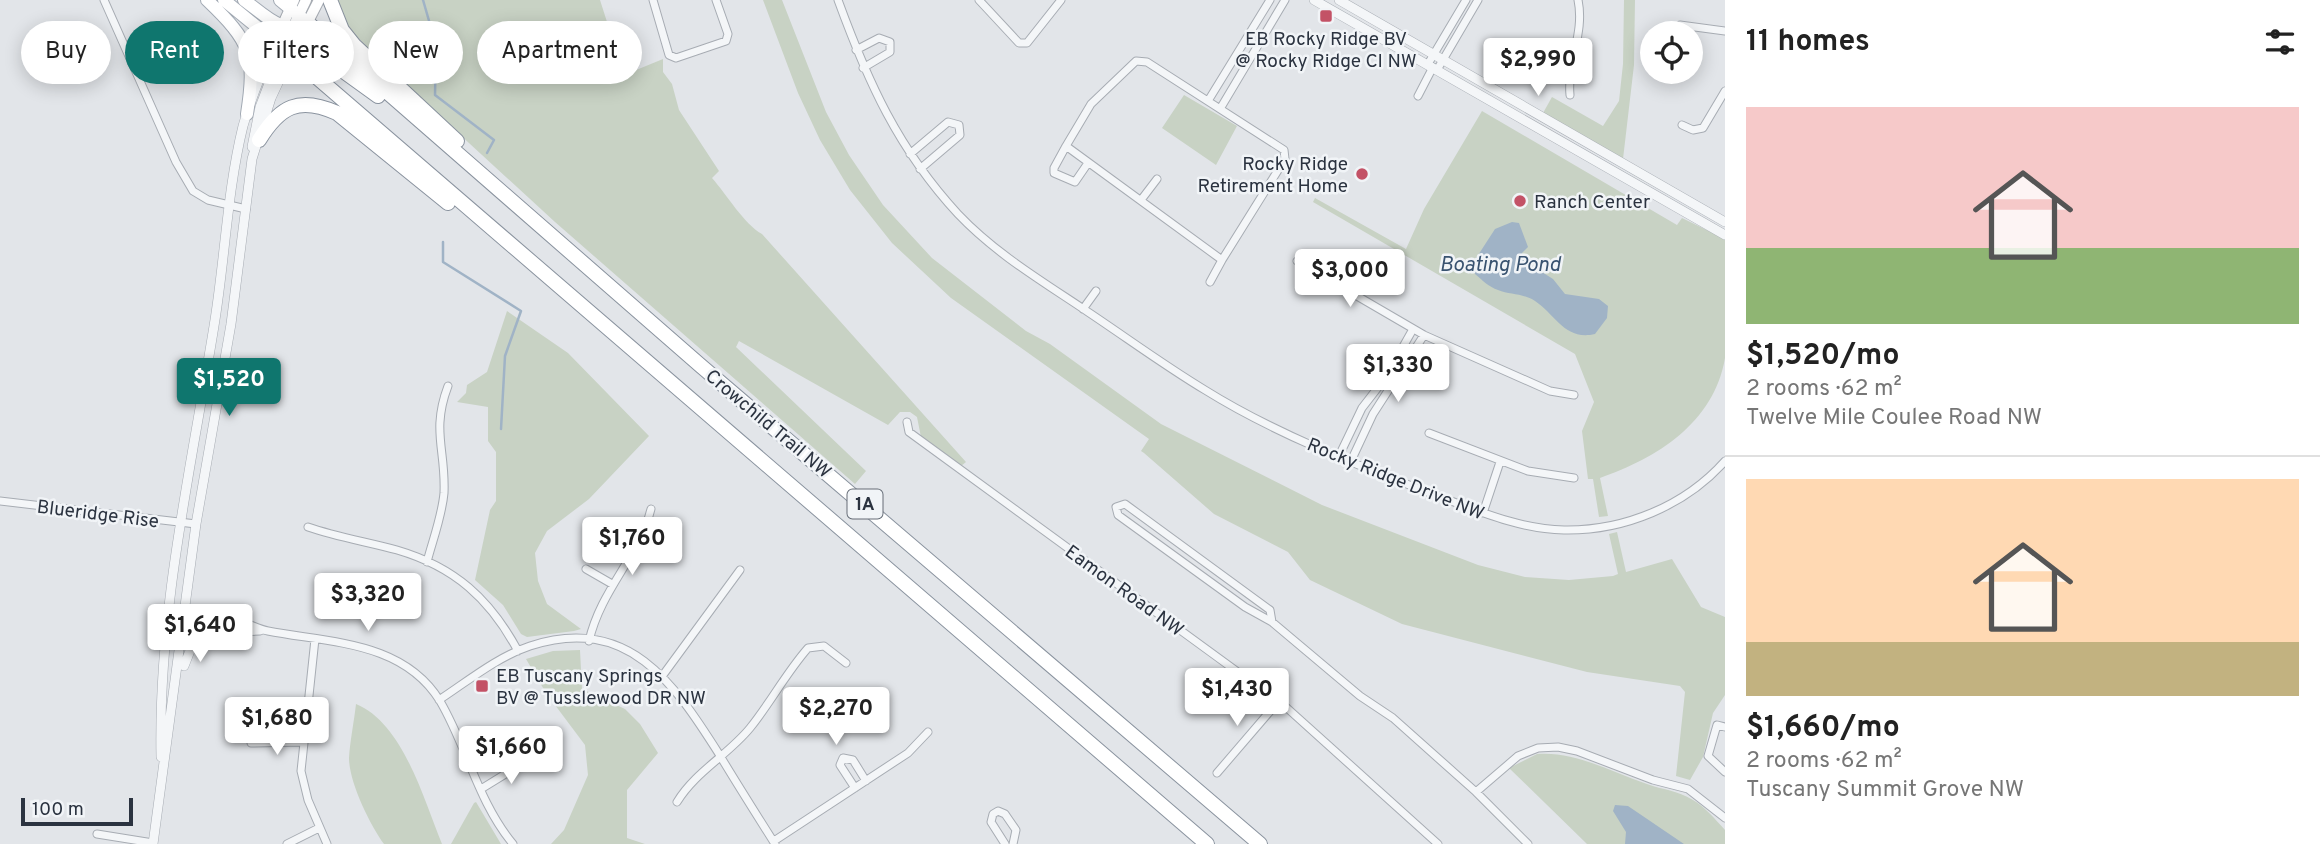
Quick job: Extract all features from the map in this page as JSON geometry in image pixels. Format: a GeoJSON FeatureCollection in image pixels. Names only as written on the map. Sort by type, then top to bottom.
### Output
{"type":"FeatureCollection","features":[{"type":"Feature","properties":{"kind":"highway"},"geometry":{"type":"LineString","coordinates":[[330,0],[342,30],[354,45],[456,140],[471,163]]}},
{"type":"Feature","properties":{"kind":"highway","name":"Crowchild Trail NW"},"geometry":{"type":"LineString","coordinates":[[298,12],[418,121],[471,163],[701,366],[1260,844]]}},
{"type":"Feature","properties":{"kind":"highway"},"geometry":{"type":"LineString","coordinates":[[354,82],[418,121]]}},
{"type":"Feature","properties":{"kind":"highway","name":"Crowchild Trail NW"},"geometry":{"type":"LineString","coordinates":[[338,84],[565,293],[1207,844]]}},
{"type":"Feature","properties":{"kind":"highway"},"geometry":{"type":"LineString","coordinates":[[259,140],[273,120],[288,108],[308,105],[337,113],[550,286],[565,293]]}},
{"type":"Feature","properties":{"kind":"main road"},"geometry":{"type":"LineString","coordinates":[[207,0],[230,24],[249,52],[252,80],[247,114]]}},
{"type":"Feature","properties":{"kind":"main road","name":"Crowchild Trail NW"},"geometry":{"type":"LineString","coordinates":[[224,0],[249,21]]}},
{"type":"Feature","properties":{"kind":"main road"},"geometry":{"type":"LineString","coordinates":[[244,0],[268,21]]}},
{"type":"Feature","properties":{"kind":"main road","name":"Crowchild Trail NW"},"geometry":{"type":"LineString","coordinates":[[280,0],[298,12]]}},
{"type":"Feature","properties":{"kind":"main road"},"geometry":{"type":"LineString","coordinates":[[298,12],[306,0]]}},
{"type":"Feature","properties":{"kind":"main road"},"geometry":{"type":"LineString","coordinates":[[298,12],[319,0]]}},
{"type":"Feature","properties":{"kind":"street"},"geometry":{"type":"LineString","coordinates":[[104,0],[176,162],[193,191],[230,206],[246,209]]}},
{"type":"Feature","properties":{"kind":"street"},"geometry":{"type":"LineString","coordinates":[[653,0],[670,55],[676,58],[726,41],[729,34],[716,0]]}},
{"type":"Feature","properties":{"kind":"street","name":"Rocky Ridge Drive NW"},"geometry":{"type":"LineString","coordinates":[[838,0],[863,68],[887,119],[920,169],[985,241],[1206,392],[1351,461],[1483,513],[1542,528],[1606,527],[1634,519],[1674,502],[1698,486],[1725,461]]}},
{"type":"Feature","properties":{"kind":"street"},"geometry":{"type":"LineString","coordinates":[[979,0],[1019,43],[1027,43],[1061,0]]}},
{"type":"Feature","properties":{"kind":"street"},"geometry":{"type":"LineString","coordinates":[[1208,101],[1270,0]]}},
{"type":"Feature","properties":{"kind":"street"},"geometry":{"type":"LineString","coordinates":[[1220,109],[1285,0]]}},
{"type":"Feature","properties":{"kind":"street"},"geometry":{"type":"LineString","coordinates":[[1314,0],[1725,235]]}},
{"type":"Feature","properties":{"kind":"street"},"geometry":{"type":"LineString","coordinates":[[1339,0],[1725,222]]}},
{"type":"Feature","properties":{"kind":"street"},"geometry":{"type":"LineString","coordinates":[[1418,96],[1432,67],[1433,55],[1466,0]]}},
{"type":"Feature","properties":{"kind":"street"},"geometry":{"type":"LineString","coordinates":[[1432,67],[1443,60],[1479,0]]}},
{"type":"Feature","properties":{"kind":"street"},"geometry":{"type":"LineString","coordinates":[[1570,95],[1569,80],[1581,22],[1578,0]]}},
{"type":"Feature","properties":{"kind":"street"},"geometry":{"type":"LineString","coordinates":[[1703,28],[1725,31]]}},
{"type":"Feature","properties":{"kind":"street"},"geometry":{"type":"LineString","coordinates":[[856,50],[879,38],[890,42],[890,52],[863,68]]}},
{"type":"Feature","properties":{"kind":"street"},"geometry":{"type":"LineString","coordinates":[[1088,163],[1075,182],[1054,173],[1066,146],[1091,104],[1136,61],[1147,62],[1284,150],[1285,159],[1210,282]]}},
{"type":"Feature","properties":{"kind":"street"},"geometry":{"type":"LineString","coordinates":[[161,776],[162,676],[180,522],[247,114],[263,84]]}},
{"type":"Feature","properties":{"kind":"street"},"geometry":{"type":"LineString","coordinates":[[97,834],[153,843],[161,776],[176,691],[196,524],[231,324],[260,107],[269,84]]}},
{"type":"Feature","properties":{"kind":"street"},"geometry":{"type":"LineString","coordinates":[[252,159],[275,84]]}},
{"type":"Feature","properties":{"kind":"street"},"geometry":{"type":"LineString","coordinates":[[1682,125],[1693,130],[1703,128],[1725,91]]}},
{"type":"Feature","properties":{"kind":"street"},"geometry":{"type":"LineString","coordinates":[[909,154],[948,122],[959,125],[960,135],[920,169]]}},
{"type":"Feature","properties":{"kind":"street"},"geometry":{"type":"LineString","coordinates":[[1066,146],[1222,260]]}},
{"type":"Feature","properties":{"kind":"street"},"geometry":{"type":"LineString","coordinates":[[1141,200],[1157,179]]}},
{"type":"Feature","properties":{"kind":"street"},"geometry":{"type":"LineString","coordinates":[[1297,261],[1418,332],[1550,391],[1574,395]]}},
{"type":"Feature","properties":{"kind":"street"},"geometry":{"type":"LineString","coordinates":[[1083,309],[1096,291]]}},
{"type":"Feature","properties":{"kind":"street"},"geometry":{"type":"LineString","coordinates":[[1339,456],[1362,408],[1418,332]]}},
{"type":"Feature","properties":{"kind":"street"},"geometry":{"type":"LineString","coordinates":[[1351,461],[1373,414],[1396,383],[1418,332]]}},
{"type":"Feature","properties":{"kind":"street"},"geometry":{"type":"LineString","coordinates":[[1386,377],[1396,383]]}},
{"type":"Feature","properties":{"kind":"street"},"geometry":{"type":"LineString","coordinates":[[427,562],[442,507],[444,480],[437,433],[439,413],[448,386]]}},
{"type":"Feature","properties":{"kind":"street"},"geometry":{"type":"LineString","coordinates":[[1362,408],[1373,414]]}},
{"type":"Feature","properties":{"kind":"street","name":"Eamon Road NW"},"geometry":{"type":"LineString","coordinates":[[907,422],[909,432],[1278,702],[1438,844]]}},
{"type":"Feature","properties":{"kind":"street"},"geometry":{"type":"LineString","coordinates":[[1429,433],[1528,471],[1574,478]]}},
{"type":"Feature","properties":{"kind":"street"},"geometry":{"type":"LineString","coordinates":[[1483,513],[1500,462]]}},
{"type":"Feature","properties":{"kind":"street","name":"Blueridge Rise"},"geometry":{"type":"LineString","coordinates":[[0,501],[196,524]]}},
{"type":"Feature","properties":{"kind":"street"},"geometry":{"type":"LineString","coordinates":[[1272,622],[1270,610],[1125,505],[1116,507],[1118,515],[1245,607],[1272,622],[1360,696],[1393,718],[1476,792],[1528,844]]}},
{"type":"Feature","properties":{"kind":"street"},"geometry":{"type":"LineString","coordinates":[[589,640],[598,607],[645,528],[651,509]]}},
{"type":"Feature","properties":{"kind":"street"},"geometry":{"type":"LineString","coordinates":[[308,527],[400,551],[457,579],[483,599],[502,621],[518,651]]}},
{"type":"Feature","properties":{"kind":"street"},"geometry":{"type":"LineString","coordinates":[[586,569],[612,584]]}},
{"type":"Feature","properties":{"kind":"street"},"geometry":{"type":"LineString","coordinates":[[663,675],[740,570]]}},
{"type":"Feature","properties":{"kind":"street"},"geometry":{"type":"LineString","coordinates":[[169,610],[241,621],[264,630],[382,652],[420,677],[439,700],[495,820],[513,844]]}},
{"type":"Feature","properties":{"kind":"street"},"geometry":{"type":"LineString","coordinates":[[168,621],[239,632],[264,630]]}},
{"type":"Feature","properties":{"kind":"street"},"geometry":{"type":"LineString","coordinates":[[176,691],[195,638],[214,628]]}},
{"type":"Feature","properties":{"kind":"street"},"geometry":{"type":"LineString","coordinates":[[315,639],[303,742],[303,781],[327,844]]}},
{"type":"Feature","properties":{"kind":"street"},"geometry":{"type":"LineString","coordinates":[[439,700],[518,651],[556,640],[589,640],[632,653],[663,675],[685,701],[774,843],[915,747],[928,732]]}},
{"type":"Feature","properties":{"kind":"street"},"geometry":{"type":"LineString","coordinates":[[677,802],[686,788],[751,727],[781,681],[808,648],[824,646],[846,663]]}},
{"type":"Feature","properties":{"kind":"street"},"geometry":{"type":"LineString","coordinates":[[1217,773],[1278,702]]}},
{"type":"Feature","properties":{"kind":"street"},"geometry":{"type":"LineString","coordinates":[[1725,727],[1717,725],[1708,756],[1725,772]]}},
{"type":"Feature","properties":{"kind":"street"},"geometry":{"type":"LineString","coordinates":[[251,743],[303,742]]}},
{"type":"Feature","properties":{"kind":"street"},"geometry":{"type":"LineString","coordinates":[[1476,792],[1503,766],[1518,756],[1538,748],[1558,747],[1577,751],[1653,780],[1688,789],[1725,818]]}},
{"type":"Feature","properties":{"kind":"street"},"geometry":{"type":"LineString","coordinates":[[855,788],[840,765],[844,758],[853,760],[866,781]]}},
{"type":"Feature","properties":{"kind":"street"},"geometry":{"type":"LineString","coordinates":[[481,789],[532,761]]}},
{"type":"Feature","properties":{"kind":"street"},"geometry":{"type":"LineString","coordinates":[[1005,844],[991,822],[998,811],[1005,814],[1016,830],[1013,844]]}},
{"type":"Feature","properties":{"kind":"street"},"geometry":{"type":"LineString","coordinates":[[288,844],[319,828]]}},
{"type":"Feature","properties":{"kind":"green space"},"geometry":{"type":"Polygon","coordinates":[[[337,0],[600,0],[607,21],[477,21],[477,84],[642,84],[642,68],[663,59],[663,72],[672,84],[679,110],[719,171],[712,178],[742,216],[762,234],[966,462],[961,466],[921,437],[917,417],[910,412],[900,412],[888,425],[739,341],[736,347],[866,471],[855,484],[555,222],[405,84],[463,84],[463,21],[368,21],[368,48],[354,34],[354,21],[345,21],[337,0]]]}},
{"type":"Feature","properties":{"kind":"green space"},"geometry":{"type":"Polygon","coordinates":[[[763,0],[782,0],[826,112],[849,155],[883,205],[932,258],[1026,331],[1050,344],[1161,424],[1322,505],[1478,565],[1525,577],[1569,580],[1613,576],[1618,574],[1609,534],[1617,532],[1626,572],[1672,559],[1701,607],[1725,617],[1725,695],[1713,713],[1703,757],[1690,780],[1676,776],[1685,692],[1680,686],[1587,672],[1402,624],[1310,580],[1288,552],[1214,514],[1141,451],[1149,439],[951,298],[892,243],[850,190],[820,140],[798,93],[763,0]]]}},
{"type":"Feature","properties":{"kind":"green space"},"geometry":{"type":"Polygon","coordinates":[[[1624,0],[1635,0],[1634,65],[1623,159],[1543,113],[1552,97],[1603,126],[1619,101],[1623,64],[1624,0]]]}},
{"type":"Feature","properties":{"kind":"green space"},"geometry":{"type":"Polygon","coordinates":[[[1184,95],[1237,126],[1216,165],[1162,128],[1184,95]]]}},
{"type":"Feature","properties":{"kind":"green space"},"geometry":{"type":"Polygon","coordinates":[[[1482,111],[1677,225],[1682,218],[1725,239],[1725,358],[1719,381],[1696,419],[1680,435],[1642,460],[1600,478],[1608,516],[1599,517],[1593,479],[1588,479],[1582,431],[1594,402],[1575,354],[1313,202],[1315,198],[1406,249],[1424,209],[1482,111]]]}},
{"type":"Feature","properties":{"kind":"green space"},"geometry":{"type":"Polygon","coordinates":[[[507,311],[568,353],[649,436],[589,499],[547,531],[535,553],[538,581],[547,604],[581,629],[574,631],[527,637],[521,634],[503,605],[475,580],[490,510],[496,501],[496,452],[488,441],[488,407],[457,402],[466,393],[467,385],[487,372],[507,311]]]}},
{"type":"Feature","properties":{"kind":"green space"},"geometry":{"type":"Polygon","coordinates":[[[580,650],[582,689],[625,709],[640,724],[658,753],[627,790],[627,838],[645,844],[551,844],[564,830],[588,775],[585,745],[546,693],[526,659],[553,651],[580,650]]]}},
{"type":"Feature","properties":{"kind":"green space"},"geometry":{"type":"Polygon","coordinates":[[[356,704],[387,728],[399,745],[419,785],[442,844],[384,844],[378,836],[361,803],[350,768],[356,704]]]}},
{"type":"Feature","properties":{"kind":"green space"},"geometry":{"type":"Polygon","coordinates":[[[1537,754],[1566,756],[1593,763],[1687,797],[1706,810],[1725,830],[1725,844],[1587,844],[1509,768],[1537,754]]]}},
{"type":"Feature","properties":{"kind":"green space"},"geometry":{"type":"Polygon","coordinates":[[[476,802],[501,844],[451,844],[474,803],[476,802]]]}},
{"type":"Feature","properties":{"kind":"water","name":"Boating Pond"},"geometry":{"type":"Polygon","coordinates":[[[1512,222],[1519,223],[1528,247],[1522,253],[1523,260],[1553,279],[1565,294],[1599,299],[1608,306],[1607,318],[1595,334],[1576,334],[1568,330],[1535,301],[1495,289],[1475,274],[1473,263],[1495,229],[1512,222]]]}},
{"type":"Feature","properties":{"kind":"water"},"geometry":{"type":"Polygon","coordinates":[[[1615,805],[1628,806],[1684,844],[1625,844],[1626,832],[1613,811],[1615,805]]]}},
{"type":"Feature","properties":{"kind":"waterway"},"geometry":{"type":"LineString","coordinates":[[423,0],[436,45],[435,95],[494,140],[487,153]]}},
{"type":"Feature","properties":{"kind":"waterway"},"geometry":{"type":"LineString","coordinates":[[443,242],[443,262],[521,311],[505,356],[501,429]]}},
{"type":"Feature","properties":{"kind":"place","name":"EB Rocky Ridge BV @ Rocky Ridge CI NW"},"geometry":{"type":"Point","coordinates":[1326,16]}},
{"type":"Feature","properties":{"kind":"place","name":"Rocky Ridge Retirement Home"},"geometry":{"type":"Point","coordinates":[1362,174]}},
{"type":"Feature","properties":{"kind":"place","name":"Ranch Center"},"geometry":{"type":"Point","coordinates":[1520,201]}},
{"type":"Feature","properties":{"kind":"place","name":"EB Tuscany Springs BV @ Tusslewood DR NW"},"geometry":{"type":"Point","coordinates":[482,686]}}]}
